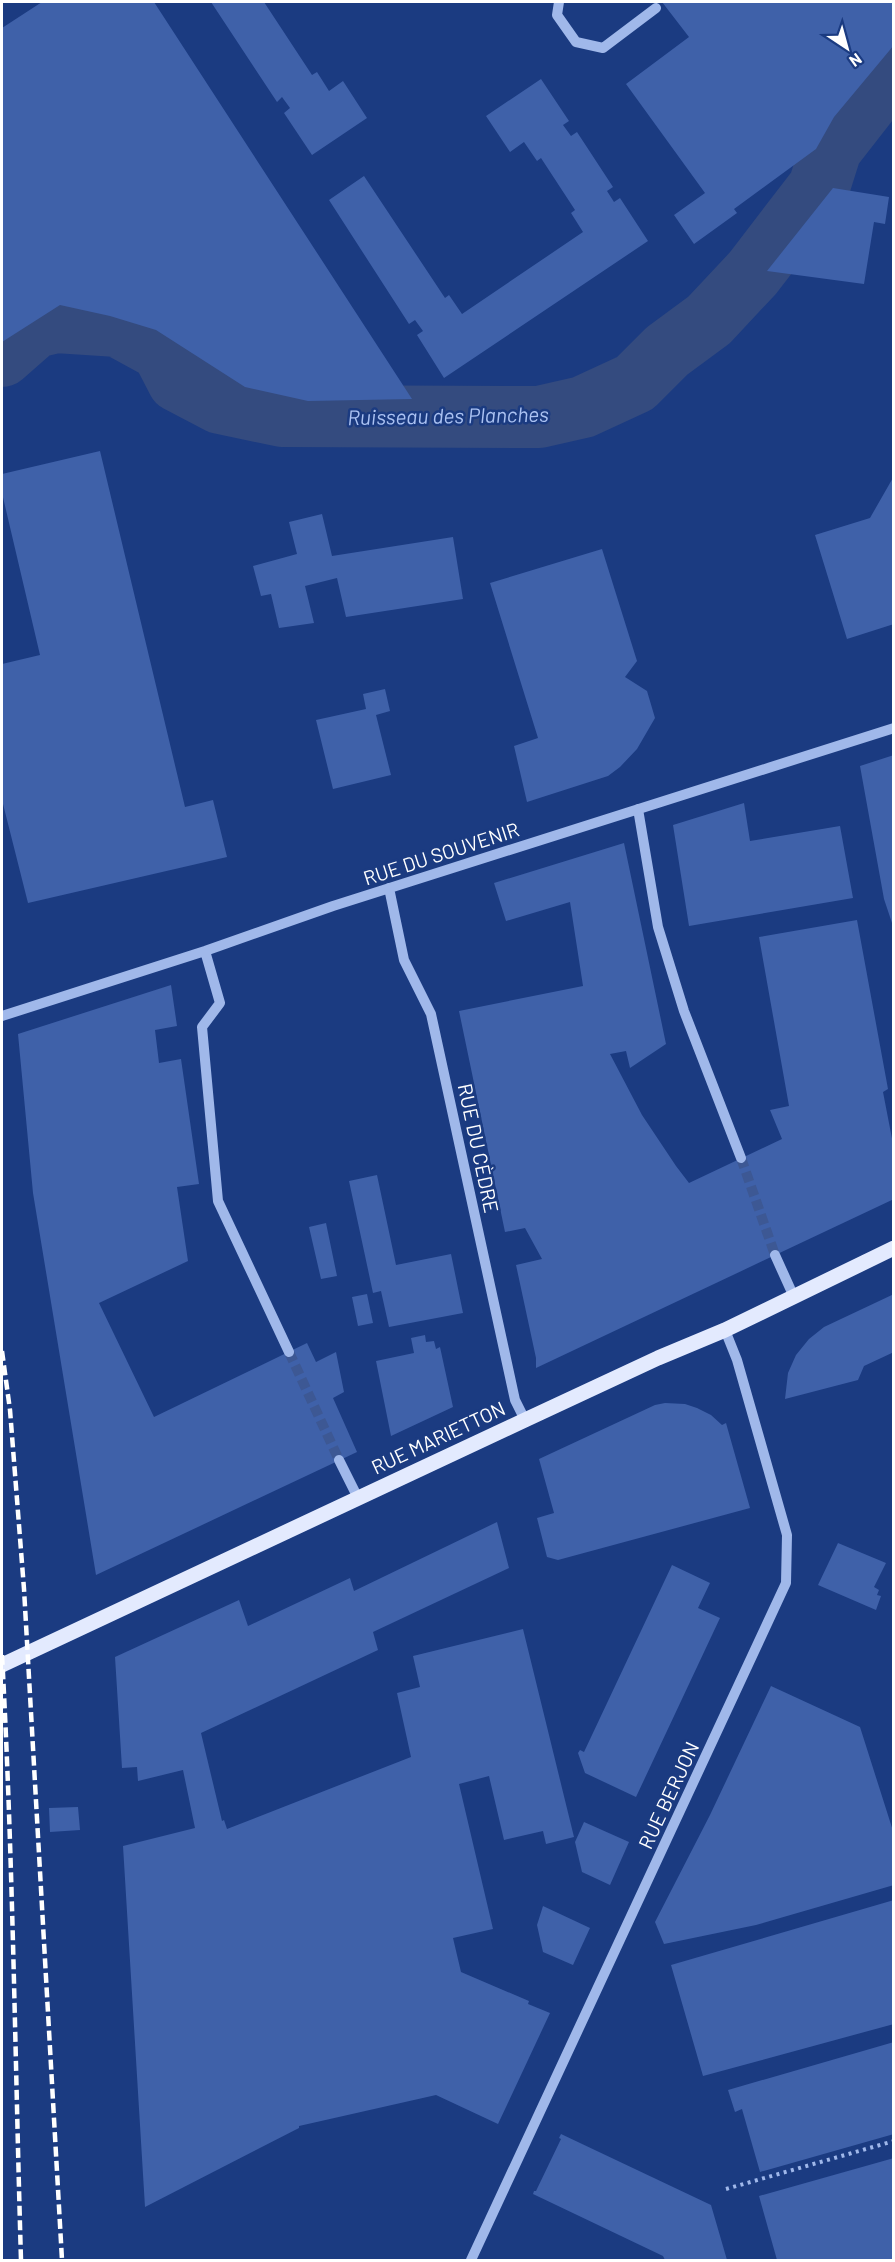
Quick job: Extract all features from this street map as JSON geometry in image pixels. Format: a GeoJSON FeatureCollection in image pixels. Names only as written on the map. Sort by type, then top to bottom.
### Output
{"type":"FeatureCollection","features":[{"type":"Feature","properties":{"kind":"main road","name":"RUE MARIETTON"},"geometry":{"type":"LineString","coordinates":[[2,1665],[525,1419],[725,1330],[894,1248]]}},
{"type":"Feature","properties":{"kind":"street"},"geometry":{"type":"LineString","coordinates":[[559,2],[557,15],[576,42],[603,48],[656,8]]}},
{"type":"Feature","properties":{"kind":"street","name":"RUE DU SOUVENIR"},"geometry":{"type":"LineString","coordinates":[[2,1016],[205,951],[266,928],[388,888],[894,728]]}},
{"type":"Feature","properties":{"kind":"street"},"geometry":{"type":"LineString","coordinates":[[638,809],[658,927],[684,1011],[741,1158]]}},
{"type":"Feature","properties":{"kind":"street","name":"RUE DU CÈDRE"},"geometry":{"type":"LineString","coordinates":[[388,888],[404,960],[431,1014],[515,1400],[525,1419]]}},
{"type":"Feature","properties":{"kind":"street"},"geometry":{"type":"LineString","coordinates":[[205,951],[220,1003],[202,1027],[218,1201],[289,1352]]}},
{"type":"Feature","properties":{"kind":"street"},"geometry":{"type":"LineString","coordinates":[[775,1255],[794,1297]]}},
{"type":"Feature","properties":{"kind":"street","name":"RUE BERJON"},"geometry":{"type":"LineString","coordinates":[[471,2260],[786,1583],[787,1535],[737,1360],[725,1330]]}},
{"type":"Feature","properties":{"kind":"street"},"geometry":{"type":"LineString","coordinates":[[339,1460],[358,1498]]}},
{"type":"Feature","properties":{"kind":"path"},"geometry":{"type":"LineString","coordinates":[[726,2189],[894,2141]]}},
{"type":"Feature","properties":{"kind":"building"},"geometry":{"type":"Polygon","coordinates":[[[42,2],[154,2],[412,399],[308,401],[245,387],[156,330],[110,316],[60,305],[2,342],[2,28],[42,2]]]}},
{"type":"Feature","properties":{"kind":"building"},"geometry":{"type":"Polygon","coordinates":[[[211,2],[264,2],[312,75],[317,72],[329,91],[343,81],[367,118],[312,155],[284,113],[290,108],[282,97],[277,102],[211,2]]]}},
{"type":"Feature","properties":{"kind":"building"},"geometry":{"type":"Polygon","coordinates":[[[662,2],[894,2],[894,45],[834,117],[816,149],[734,209],[737,213],[694,244],[674,215],[705,193],[626,84],[689,37],[662,2]]]}},
{"type":"Feature","properties":{"kind":"building"},"geometry":{"type":"Polygon","coordinates":[[[541,79],[569,121],[563,125],[571,136],[577,132],[613,187],[607,191],[614,202],[620,198],[648,241],[444,378],[417,335],[423,331],[415,320],[409,324],[329,200],[364,176],[445,298],[449,295],[462,314],[583,232],[571,213],[575,210],[541,158],[537,161],[524,142],[510,152],[486,116],[541,79]]]}},
{"type":"Feature","properties":{"kind":"building"},"geometry":{"type":"Polygon","coordinates":[[[833,188],[889,197],[885,224],[874,222],[864,284],[767,271],[833,188]]]}},
{"type":"Feature","properties":{"kind":"building"},"geometry":{"type":"Polygon","coordinates":[[[100,451],[185,807],[213,800],[227,857],[28,903],[2,800],[2,664],[40,655],[2,493],[2,474],[100,451]]]}},
{"type":"Feature","properties":{"kind":"building"},"geometry":{"type":"Polygon","coordinates":[[[894,476],[894,624],[847,639],[815,535],[870,518],[894,476]]]}},
{"type":"Feature","properties":{"kind":"building"},"geometry":{"type":"Polygon","coordinates":[[[322,514],[332,556],[453,537],[463,599],[346,617],[337,578],[305,586],[314,623],[279,628],[271,594],[261,596],[253,566],[297,554],[289,522],[322,514]]]}},
{"type":"Feature","properties":{"kind":"building"},"geometry":{"type":"Polygon","coordinates":[[[602,549],[637,661],[625,677],[647,691],[655,718],[637,749],[608,776],[527,802],[514,746],[538,738],[490,583],[602,549]]]}},
{"type":"Feature","properties":{"kind":"building"},"geometry":{"type":"Polygon","coordinates":[[[385,689],[390,711],[376,715],[391,775],[333,789],[316,720],[366,709],[363,694],[385,689]]]}},
{"type":"Feature","properties":{"kind":"building"},"geometry":{"type":"Polygon","coordinates":[[[894,755],[893,926],[884,899],[860,766],[894,755]]]}},
{"type":"Feature","properties":{"kind":"building"},"geometry":{"type":"Polygon","coordinates":[[[744,803],[750,841],[840,826],[853,898],[689,926],[673,825],[744,803]]]}},
{"type":"Feature","properties":{"kind":"building"},"geometry":{"type":"Polygon","coordinates":[[[624,843],[666,1044],[630,1068],[626,1051],[610,1054],[642,1115],[676,1166],[689,1183],[782,1139],[770,1110],[789,1106],[759,937],[857,920],[888,1089],[883,1092],[894,1149],[894,1199],[536,1368],[536,1358],[516,1265],[542,1259],[525,1228],[505,1232],[459,1011],[583,986],[570,902],[506,921],[494,883],[624,843]]]}},
{"type":"Feature","properties":{"kind":"building"},"geometry":{"type":"Polygon","coordinates":[[[171,985],[177,1026],[155,1030],[159,1063],[181,1059],[199,1184],[177,1187],[188,1261],[99,1303],[154,1417],[307,1343],[316,1362],[336,1352],[344,1392],[333,1398],[357,1452],[96,1575],[33,1193],[18,1034],[171,985]]]}},
{"type":"Feature","properties":{"kind":"building"},"geometry":{"type":"Polygon","coordinates":[[[377,1175],[396,1265],[451,1254],[463,1313],[389,1327],[381,1291],[373,1293],[349,1181],[377,1175]]]}},
{"type":"Feature","properties":{"kind":"building"},"geometry":{"type":"Polygon","coordinates":[[[326,1223],[337,1276],[321,1279],[309,1227],[326,1223]]]}},
{"type":"Feature","properties":{"kind":"building"},"geometry":{"type":"Polygon","coordinates":[[[367,1294],[373,1323],[358,1326],[352,1297],[367,1294]]]}},
{"type":"Feature","properties":{"kind":"building"},"geometry":{"type":"Polygon","coordinates":[[[894,1294],[894,1352],[864,1366],[858,1380],[785,1399],[788,1373],[796,1355],[809,1339],[824,1327],[894,1294]]]}},
{"type":"Feature","properties":{"kind":"building"},"geometry":{"type":"Polygon","coordinates":[[[425,1335],[426,1342],[434,1341],[436,1349],[440,1347],[453,1407],[391,1436],[376,1361],[414,1353],[411,1338],[425,1335]]]}},
{"type":"Feature","properties":{"kind":"building"},"geometry":{"type":"Polygon","coordinates":[[[685,1404],[711,1415],[722,1425],[726,1423],[750,1508],[558,1560],[547,1557],[537,1518],[554,1513],[539,1459],[655,1405],[685,1404]]]}},
{"type":"Feature","properties":{"kind":"building"},"geometry":{"type":"Polygon","coordinates":[[[497,1522],[509,1568],[373,1632],[378,1650],[201,1733],[222,1821],[224,1820],[227,1829],[411,1757],[397,1693],[420,1687],[413,1656],[523,1629],[574,1837],[546,1844],[543,1831],[504,1840],[489,1776],[459,1784],[493,1929],[453,1938],[461,1972],[529,2001],[528,2004],[550,2013],[498,2124],[436,2095],[299,2126],[145,2207],[123,1846],[195,1828],[183,1770],[138,1781],[137,1767],[122,1768],[115,1657],[239,1600],[248,1626],[350,1578],[354,1591],[497,1522]]]}},
{"type":"Feature","properties":{"kind":"building"},"geometry":{"type":"Polygon","coordinates":[[[838,1543],[886,1563],[874,1587],[879,1590],[877,1595],[881,1596],[876,1610],[818,1585],[838,1543]]]}},
{"type":"Feature","properties":{"kind":"building"},"geometry":{"type":"Polygon","coordinates":[[[672,1565],[710,1583],[698,1608],[720,1618],[636,1797],[585,1773],[578,1753],[580,1750],[584,1752],[672,1565]]]}},
{"type":"Feature","properties":{"kind":"building"},"geometry":{"type":"Polygon","coordinates":[[[771,1686],[860,1727],[894,1834],[894,1885],[756,1925],[664,1944],[655,1922],[710,1815],[771,1686]]]}},
{"type":"Feature","properties":{"kind":"building"},"geometry":{"type":"Polygon","coordinates":[[[78,1807],[80,1830],[50,1832],[49,1808],[78,1807]]]}},
{"type":"Feature","properties":{"kind":"building"},"geometry":{"type":"Polygon","coordinates":[[[584,1822],[629,1842],[610,1885],[582,1872],[575,1842],[584,1822]]]}},
{"type":"Feature","properties":{"kind":"building"},"geometry":{"type":"Polygon","coordinates":[[[894,1900],[894,2024],[703,2076],[671,1965],[894,1900]]]}},
{"type":"Feature","properties":{"kind":"building"},"geometry":{"type":"Polygon","coordinates":[[[543,1906],[590,1928],[573,1965],[543,1952],[537,1925],[543,1906]]]}},
{"type":"Feature","properties":{"kind":"building"},"geometry":{"type":"Polygon","coordinates":[[[894,2042],[894,2134],[760,2172],[742,2109],[735,2112],[728,2090],[894,2042]]]}},
{"type":"Feature","properties":{"kind":"building"},"geometry":{"type":"Polygon","coordinates":[[[561,2134],[711,2205],[727,2260],[665,2260],[663,2256],[533,2194],[561,2139],[559,2138],[561,2134]]]}},
{"type":"Feature","properties":{"kind":"building"},"geometry":{"type":"Polygon","coordinates":[[[894,2158],[894,2260],[777,2260],[759,2196],[894,2158]]]}},
{"type":"Feature","properties":{"kind":"waterway","name":"Ruisseau des Planches"},"geometry":{"type":"LineString","coordinates":[[2,356],[35,327],[56,322],[118,326],[162,350],[178,381],[220,403],[282,416],[539,417],[583,407],[635,383],[667,351],[709,320],[753,273],[819,187],[831,149],[870,99],[894,79]]}},
{"type":"Feature","properties":{"kind":"tunnel"},"geometry":{"type":"LineString","coordinates":[[741,1158],[775,1255]]}},
{"type":"Feature","properties":{"kind":"tunnel"},"geometry":{"type":"LineString","coordinates":[[289,1352],[339,1460]]}},
{"type":"Feature","properties":{"kind":"railway"},"geometry":{"type":"LineString","coordinates":[[2,1351],[10,1410],[24,1589],[62,2260]]}},
{"type":"Feature","properties":{"kind":"railway"},"geometry":{"type":"LineString","coordinates":[[2,1655],[11,1882],[21,2260]]}}]}
